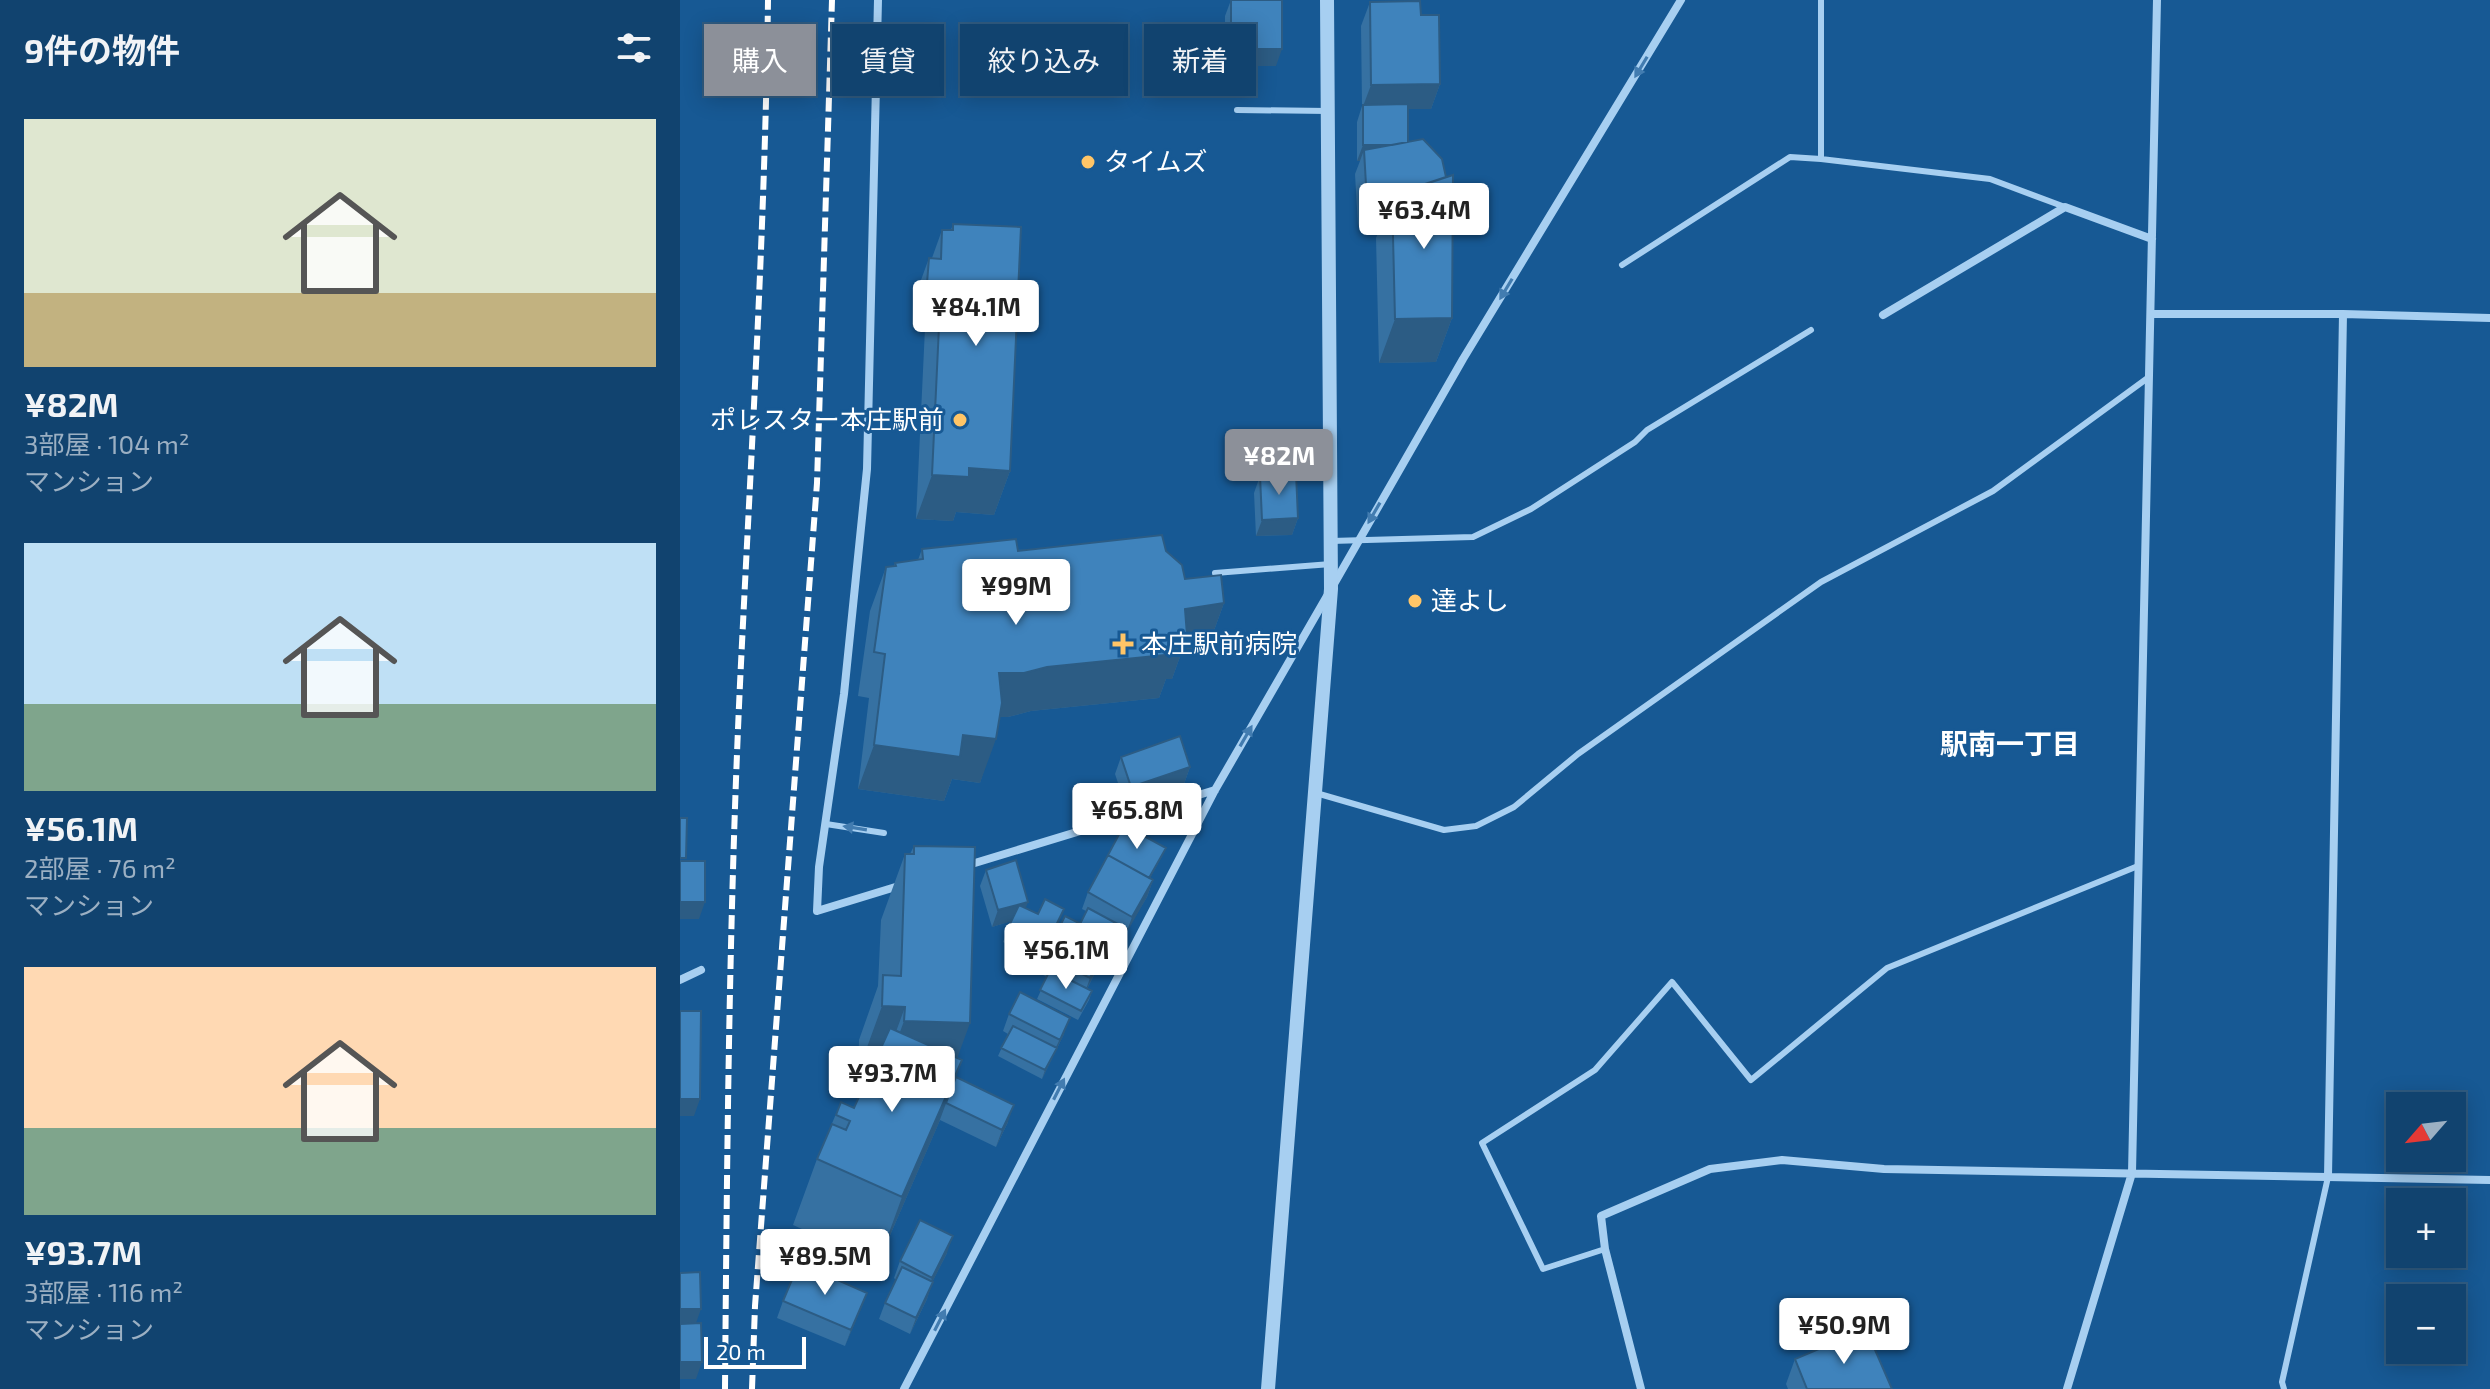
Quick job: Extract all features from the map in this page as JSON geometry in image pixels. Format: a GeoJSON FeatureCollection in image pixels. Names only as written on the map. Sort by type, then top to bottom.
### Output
{"type":"FeatureCollection","features":[{"type":"Feature","properties":{"kind":"street"},"geometry":{"type":"LineString","coordinates":[[878,0],[867,469],[844,694],[817,911],[906,884]]}},
{"type":"Feature","properties":{"kind":"street"},"geometry":{"type":"LineString","coordinates":[[1268,1389],[1331,589],[1327,0]]}},
{"type":"Feature","properties":{"kind":"street"},"geometry":{"type":"LineString","coordinates":[[904,1389],[1215,790],[1463,359],[1681,0]]}},
{"type":"Feature","properties":{"kind":"street"},"geometry":{"type":"LineString","coordinates":[[2067,1389],[2132,1173],[2157,0]]}},
{"type":"Feature","properties":{"kind":"street"},"geometry":{"type":"LineString","coordinates":[[1883,315],[2065,207],[2152,239]]}},
{"type":"Feature","properties":{"kind":"street"},"geometry":{"type":"LineString","coordinates":[[2151,314],[2490,318]]}},
{"type":"Feature","properties":{"kind":"street"},"geometry":{"type":"LineString","coordinates":[[2328,1177],[2343,314]]}},
{"type":"Feature","properties":{"kind":"street"},"geometry":{"type":"LineString","coordinates":[[951,871],[1215,790]]}},
{"type":"Feature","properties":{"kind":"street"},"geometry":{"type":"LineString","coordinates":[[680,980],[701,970]]}},
{"type":"Feature","properties":{"kind":"street"},"geometry":{"type":"LineString","coordinates":[[1641,1389],[1605,1249],[1601,1216],[1710,1169],[1782,1160],[1884,1169],[2490,1180]]}},
{"type":"Feature","properties":{"kind":"lane"},"geometry":{"type":"LineString","coordinates":[[1821,0],[1821,159]]}},
{"type":"Feature","properties":{"kind":"lane"},"geometry":{"type":"LineString","coordinates":[[1237,110],[1328,111]]}},
{"type":"Feature","properties":{"kind":"lane"},"geometry":{"type":"LineString","coordinates":[[1622,265],[1790,157],[1990,179],[2065,207]]}},
{"type":"Feature","properties":{"kind":"lane"},"geometry":{"type":"LineString","coordinates":[[1331,541],[1473,537],[1531,509],[1635,442],[1647,430],[1811,330]]}},
{"type":"Feature","properties":{"kind":"lane"},"geometry":{"type":"LineString","coordinates":[[1315,792],[1444,830],[1476,826],[1514,807],[1578,754],[1821,582],[1993,491],[2149,377]]}},
{"type":"Feature","properties":{"kind":"lane"},"geometry":{"type":"LineString","coordinates":[[1215,573],[1331,564]]}},
{"type":"Feature","properties":{"kind":"lane"},"geometry":{"type":"LineString","coordinates":[[826,824],[884,833]]}},
{"type":"Feature","properties":{"kind":"lane"},"geometry":{"type":"LineString","coordinates":[[1605,1249],[1543,1269],[1482,1143],[1595,1070],[1672,982],[1751,1080],[1887,968],[2138,866]]}},
{"type":"Feature","properties":{"kind":"lane"},"geometry":{"type":"LineString","coordinates":[[2284,1389],[2282,1382],[2328,1177]]}},
{"type":"Feature","properties":{"kind":"building"},"geometry":{"type":"Polygon","coordinates":[[[1231,0],[1282,0],[1282,49],[1256,49],[1256,24],[1231,24],[1231,0]]]}},
{"type":"Feature","properties":{"kind":"building"},"geometry":{"type":"Polygon","coordinates":[[[1420,1],[1421,15],[1439,15],[1440,84],[1371,85],[1370,2],[1420,1]]]}},
{"type":"Feature","properties":{"kind":"building"},"geometry":{"type":"Polygon","coordinates":[[[1408,104],[1408,142],[1363,145],[1363,105],[1408,104]]]}},
{"type":"Feature","properties":{"kind":"building"},"geometry":{"type":"Polygon","coordinates":[[[1423,139],[1442,159],[1446,177],[1392,197],[1367,202],[1364,150],[1423,139]]]}},
{"type":"Feature","properties":{"kind":"building"},"geometry":{"type":"Polygon","coordinates":[[[1453,175],[1452,318],[1395,319],[1392,195],[1453,175]]]}},
{"type":"Feature","properties":{"kind":"building","name":"ポレスター本庄駅前"},"geometry":{"type":"Polygon","coordinates":[[[953,224],[1021,227],[1010,471],[969,468],[969,477],[932,475],[941,284],[927,283],[929,258],[941,259],[942,230],[953,230],[953,224]]]}},
{"type":"Feature","properties":{"kind":"building"},"geometry":{"type":"Polygon","coordinates":[[[1296,473],[1298,518],[1262,520],[1260,476],[1296,473]]]}},
{"type":"Feature","properties":{"kind":"building"},"geometry":{"type":"Polygon","coordinates":[[[1162,535],[1166,551],[1182,565],[1185,579],[1221,575],[1224,603],[1185,609],[1187,635],[1173,637],[1175,654],[1047,667],[1024,673],[999,673],[1002,703],[996,739],[963,735],[960,757],[874,745],[885,654],[874,652],[886,567],[923,559],[922,549],[1016,539],[1018,551],[1162,535]]]}},
{"type":"Feature","properties":{"kind":"building"},"geometry":{"type":"Polygon","coordinates":[[[1180,736],[1190,767],[1131,787],[1121,757],[1180,736]]]}},
{"type":"Feature","properties":{"kind":"building"},"geometry":{"type":"Polygon","coordinates":[[[680,818],[687,818],[686,858],[680,858],[680,818]]]}},
{"type":"Feature","properties":{"kind":"building"},"geometry":{"type":"Polygon","coordinates":[[[1124,825],[1166,848],[1149,878],[1108,855],[1124,825]]]}},
{"type":"Feature","properties":{"kind":"building"},"geometry":{"type":"Polygon","coordinates":[[[914,846],[975,847],[970,1023],[904,1021],[905,1007],[882,1006],[883,975],[901,976],[905,854],[914,854],[914,846]]]}},
{"type":"Feature","properties":{"kind":"building"},"geometry":{"type":"Polygon","coordinates":[[[1108,855],[1153,880],[1132,917],[1088,892],[1108,855]]]}},
{"type":"Feature","properties":{"kind":"building"},"geometry":{"type":"Polygon","coordinates":[[[1016,860],[1028,902],[998,910],[986,870],[1016,860]]]}},
{"type":"Feature","properties":{"kind":"building"},"geometry":{"type":"Polygon","coordinates":[[[680,861],[705,861],[705,902],[680,902],[680,861]]]}},
{"type":"Feature","properties":{"kind":"building"},"geometry":{"type":"Polygon","coordinates":[[[1045,899],[1064,909],[1043,952],[1023,943],[1028,935],[1009,926],[1019,905],[1038,914],[1045,899]]]}},
{"type":"Feature","properties":{"kind":"building"},"geometry":{"type":"Polygon","coordinates":[[[1088,908],[1127,929],[1117,949],[1087,933],[1089,928],[1080,924],[1088,908]]]}},
{"type":"Feature","properties":{"kind":"building"},"geometry":{"type":"Polygon","coordinates":[[[1065,916],[1089,928],[1084,937],[1105,948],[1090,978],[1045,956],[1065,916]]]}},
{"type":"Feature","properties":{"kind":"building"},"geometry":{"type":"Polygon","coordinates":[[[1050,970],[1092,991],[1081,1011],[1040,990],[1050,970]]]}},
{"type":"Feature","properties":{"kind":"building"},"geometry":{"type":"Polygon","coordinates":[[[1020,992],[1070,1018],[1060,1040],[1009,1014],[1020,992]]]}},
{"type":"Feature","properties":{"kind":"building"},"geometry":{"type":"Polygon","coordinates":[[[680,1011],[701,1011],[700,1099],[680,1099],[680,1011]]]}},
{"type":"Feature","properties":{"kind":"building"},"geometry":{"type":"Polygon","coordinates":[[[1013,1026],[1057,1048],[1045,1070],[1001,1048],[1013,1026]]]}},
{"type":"Feature","properties":{"kind":"building"},"geometry":{"type":"Polygon","coordinates":[[[890,1028],[962,1060],[902,1197],[817,1159],[832,1124],[846,1130],[850,1121],[836,1115],[841,1102],[854,1108],[890,1028]]]}},
{"type":"Feature","properties":{"kind":"building"},"geometry":{"type":"Polygon","coordinates":[[[956,1077],[1014,1105],[1002,1130],[946,1103],[956,1077]]]}},
{"type":"Feature","properties":{"kind":"building"},"geometry":{"type":"Polygon","coordinates":[[[920,1220],[953,1236],[932,1278],[900,1261],[920,1220]]]}},
{"type":"Feature","properties":{"kind":"building"},"geometry":{"type":"Polygon","coordinates":[[[799,1263],[867,1293],[851,1330],[783,1301],[799,1263]]]}},
{"type":"Feature","properties":{"kind":"building"},"geometry":{"type":"Polygon","coordinates":[[[902,1267],[933,1282],[916,1318],[885,1303],[902,1267]]]}},
{"type":"Feature","properties":{"kind":"building"},"geometry":{"type":"Polygon","coordinates":[[[700,1272],[701,1309],[680,1309],[680,1273],[700,1272]]]}},
{"type":"Feature","properties":{"kind":"building"},"geometry":{"type":"Polygon","coordinates":[[[701,1323],[702,1362],[680,1362],[680,1324],[701,1323]]]}},
{"type":"Feature","properties":{"kind":"building"},"geometry":{"type":"Polygon","coordinates":[[[1866,1329],[1892,1389],[1807,1389],[1795,1359],[1866,1329]]]}},
{"type":"Feature","properties":{"kind":"railway"},"geometry":{"type":"LineString","coordinates":[[725,1389],[733,860],[761,256],[768,0]]}},
{"type":"Feature","properties":{"kind":"railway"},"geometry":{"type":"LineString","coordinates":[[752,1389],[755,1306],[817,483],[832,0]]}},
{"type":"Feature","properties":{"kind":"place","name":"タイムズ"},"geometry":{"type":"Point","coordinates":[1088,162]}},
{"type":"Feature","properties":{"kind":"place","name":"ポレスター本庄駅前"},"geometry":{"type":"Point","coordinates":[960,420]}},
{"type":"Feature","properties":{"kind":"place","name":"達よし"},"geometry":{"type":"Point","coordinates":[1415,601]}},
{"type":"Feature","properties":{"kind":"place","name":"本庄駅前病院"},"geometry":{"type":"Point","coordinates":[1123,644]}},
{"type":"Feature","properties":{"kind":"district","name":"駅南一丁目"},"geometry":{"type":"Point","coordinates":[2010,744]}}]}
